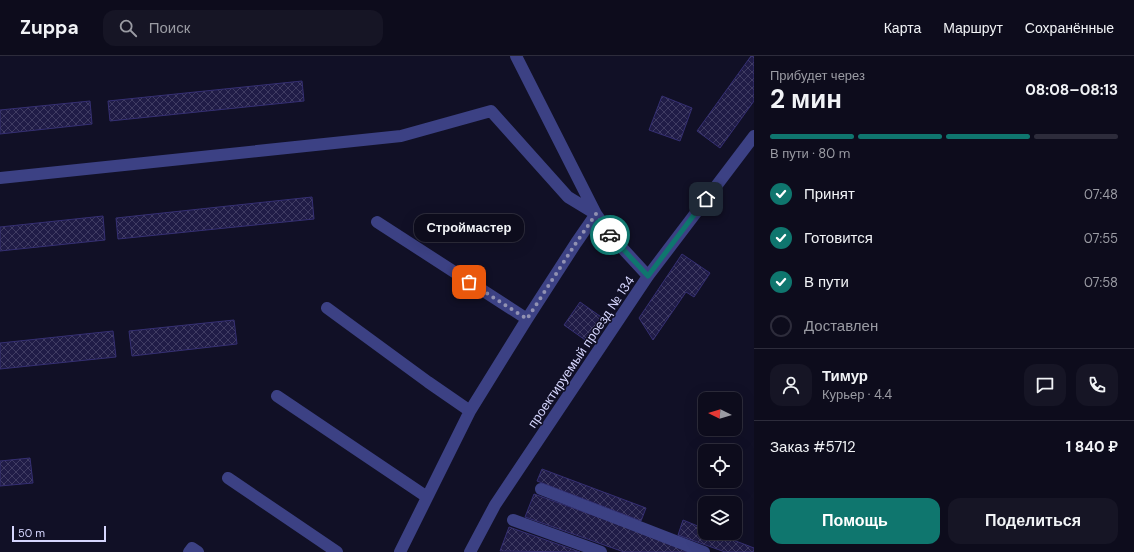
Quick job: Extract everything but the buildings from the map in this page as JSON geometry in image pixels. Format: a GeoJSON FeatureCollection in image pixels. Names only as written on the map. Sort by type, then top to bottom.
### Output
{"type":"FeatureCollection","features":[{"type":"Feature","properties":{"kind":"street"},"geometry":{"type":"LineString","coordinates":[[516,56],[596,214],[613,238],[648,276]]}},
{"type":"Feature","properties":{"kind":"street"},"geometry":{"type":"LineString","coordinates":[[0,178],[401,136],[491,111],[568,197],[596,214]]}},
{"type":"Feature","properties":{"kind":"street","name":"проектируемый проезд № 134"},"geometry":{"type":"LineString","coordinates":[[470,552],[495,505],[648,276],[754,136]]}},
{"type":"Feature","properties":{"kind":"street"},"geometry":{"type":"LineString","coordinates":[[400,552],[470,411],[527,319],[596,214]]}},
{"type":"Feature","properties":{"kind":"street"},"geometry":{"type":"LineString","coordinates":[[377,222],[527,319]]}},
{"type":"Feature","properties":{"kind":"street"},"geometry":{"type":"LineString","coordinates":[[327,308],[470,411]]}},
{"type":"Feature","properties":{"kind":"street"},"geometry":{"type":"LineString","coordinates":[[277,396],[427,496]]}},
{"type":"Feature","properties":{"kind":"street"},"geometry":{"type":"LineString","coordinates":[[228,478],[337,552]]}},
{"type":"Feature","properties":{"kind":"street"},"geometry":{"type":"LineString","coordinates":[[540,489],[704,552]]}},
{"type":"Feature","properties":{"kind":"street"},"geometry":{"type":"LineString","coordinates":[[513,520],[600,552]]}},
{"type":"Feature","properties":{"kind":"street"},"geometry":{"type":"LineString","coordinates":[[189,552],[192,548],[198,552]]}},
{"type":"Feature","properties":{"kind":"way so far"},"geometry":{"type":"LineString","coordinates":[[469,282],[527,319],[596,214],[610,235]]}},
{"type":"Feature","properties":{"kind":"place","name":"Строймастер"},"geometry":{"type":"Point","coordinates":[469,282]}},
{"type":"Feature","properties":{"kind":"route"},"geometry":{"type":"LineString","coordinates":[[610,235],[648,276],[706,199]]}}]}
